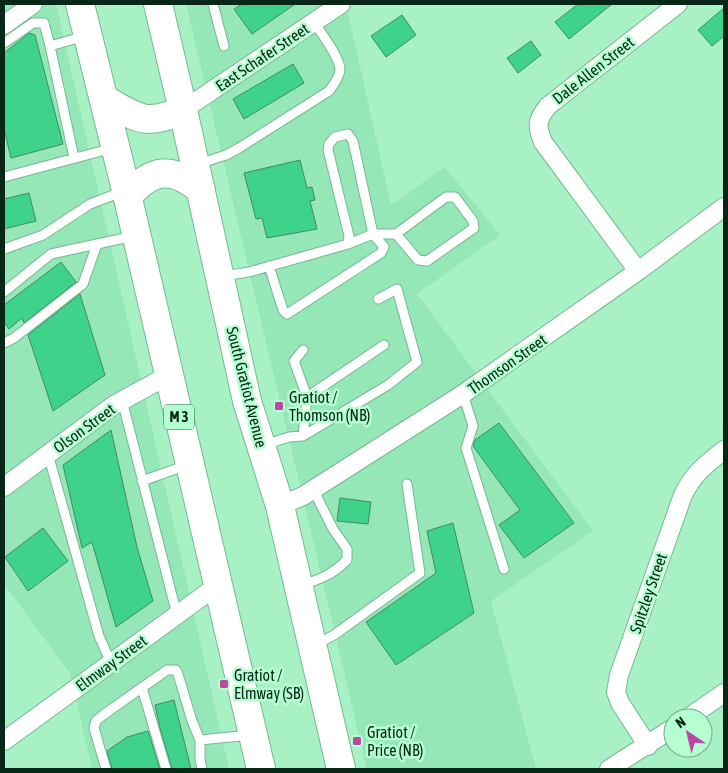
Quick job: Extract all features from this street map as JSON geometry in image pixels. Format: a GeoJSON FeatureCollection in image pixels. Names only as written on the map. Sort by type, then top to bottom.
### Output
{"type":"FeatureCollection","features":[{"type":"Feature","properties":{"kind":"main road","name":"M 3"},"geometry":{"type":"LineString","coordinates":[[80,4],[137,235],[261,769]]}},
{"type":"Feature","properties":{"kind":"main road","name":"South Gratiot Avenue"},"geometry":{"type":"LineString","coordinates":[[158,4],[247,401],[280,506],[341,769]]}},
{"type":"Feature","properties":{"kind":"main road"},"geometry":{"type":"LineString","coordinates":[[104,99],[138,117],[151,120],[166,117],[183,110]]}},
{"type":"Feature","properties":{"kind":"main road"},"geometry":{"type":"LineString","coordinates":[[127,193],[149,176],[161,173],[175,174],[188,180],[198,178]]}},
{"type":"Feature","properties":{"kind":"street","name":"Dale Allen Street"},"geometry":{"type":"LineString","coordinates":[[638,271],[543,142],[538,129],[540,116],[548,106],[678,4]]}},
{"type":"Feature","properties":{"kind":"street","name":"East Schafer Street"},"geometry":{"type":"LineString","coordinates":[[183,110],[339,5]]}},
{"type":"Feature","properties":{"kind":"street"},"geometry":{"type":"LineString","coordinates":[[4,25],[31,12]]}},
{"type":"Feature","properties":{"kind":"street","name":"Thomson Street"},"geometry":{"type":"LineString","coordinates":[[280,506],[313,489],[463,394],[638,271],[724,207]]}},
{"type":"Feature","properties":{"kind":"street","name":"Olson Street"},"geometry":{"type":"LineString","coordinates":[[4,487],[122,400],[169,375]]}},
{"type":"Feature","properties":{"kind":"street","name":"Spitzley Street"},"geometry":{"type":"LineString","coordinates":[[648,746],[620,703],[616,692],[619,675],[682,496],[691,478],[724,450]]}},
{"type":"Feature","properties":{"kind":"street","name":"Elmway Street"},"geometry":{"type":"LineString","coordinates":[[4,742],[218,585]]}},
{"type":"Feature","properties":{"kind":"street"},"geometry":{"type":"LineString","coordinates":[[702,708],[724,693]]}},
{"type":"Feature","properties":{"kind":"street"},"geometry":{"type":"LineString","coordinates":[[609,769],[663,735]]}},
{"type":"Feature","properties":{"kind":"lane"},"geometry":{"type":"LineString","coordinates":[[213,4],[224,46]]}},
{"type":"Feature","properties":{"kind":"lane"},"geometry":{"type":"LineString","coordinates":[[4,43],[31,12],[44,23],[74,158]]}},
{"type":"Feature","properties":{"kind":"lane"},"geometry":{"type":"LineString","coordinates":[[198,178],[226,155],[329,91],[337,80],[340,69],[332,48],[314,22]]}},
{"type":"Feature","properties":{"kind":"lane"},"geometry":{"type":"LineString","coordinates":[[50,46],[88,35]]}},
{"type":"Feature","properties":{"kind":"lane"},"geometry":{"type":"LineString","coordinates":[[269,266],[283,310],[287,314],[380,253],[384,246],[373,234],[353,141],[348,134],[335,136],[329,144],[328,150],[349,236],[348,244]]}},
{"type":"Feature","properties":{"kind":"lane"},"geometry":{"type":"LineString","coordinates":[[4,177],[116,147]]}},
{"type":"Feature","properties":{"kind":"lane"},"geometry":{"type":"LineString","coordinates":[[4,249],[43,235],[90,204],[127,193]]}},
{"type":"Feature","properties":{"kind":"lane"},"geometry":{"type":"LineString","coordinates":[[220,276],[249,272],[348,244],[373,234],[396,234],[446,197],[455,197],[473,221],[474,228],[427,261],[418,260],[396,234]]}},
{"type":"Feature","properties":{"kind":"lane"},"geometry":{"type":"LineString","coordinates":[[4,292],[51,254],[137,235]]}},
{"type":"Feature","properties":{"kind":"lane"},"geometry":{"type":"LineString","coordinates":[[4,343],[14,338],[84,284],[97,244]]}},
{"type":"Feature","properties":{"kind":"lane"},"geometry":{"type":"LineString","coordinates":[[261,445],[289,437],[303,436],[388,386],[417,362],[397,289],[378,299]]}},
{"type":"Feature","properties":{"kind":"lane"},"geometry":{"type":"LineString","coordinates":[[307,397],[384,344]]}},
{"type":"Feature","properties":{"kind":"lane"},"geometry":{"type":"LineString","coordinates":[[303,350],[294,361],[307,397],[303,436]]}},
{"type":"Feature","properties":{"kind":"lane"},"geometry":{"type":"LineString","coordinates":[[463,394],[473,426],[466,448],[504,569]]}},
{"type":"Feature","properties":{"kind":"lane"},"geometry":{"type":"LineString","coordinates":[[122,400],[177,615]]}},
{"type":"Feature","properties":{"kind":"lane"},"geometry":{"type":"LineString","coordinates":[[48,454],[99,636],[111,663]]}},
{"type":"Feature","properties":{"kind":"lane"},"geometry":{"type":"LineString","coordinates":[[142,481],[189,464]]}},
{"type":"Feature","properties":{"kind":"lane"},"geometry":{"type":"LineString","coordinates":[[312,646],[334,635],[420,572],[407,484]]}},
{"type":"Feature","properties":{"kind":"lane"},"geometry":{"type":"LineString","coordinates":[[299,586],[322,579],[337,570],[347,560],[347,549],[313,489]]}},
{"type":"Feature","properties":{"kind":"lane"},"geometry":{"type":"LineString","coordinates":[[106,769],[94,728],[96,721],[167,670],[176,670],[200,740],[202,769]]}},
{"type":"Feature","properties":{"kind":"lane"},"geometry":{"type":"LineString","coordinates":[[142,688],[166,769]]}},
{"type":"Feature","properties":{"kind":"lane"},"geometry":{"type":"LineString","coordinates":[[200,740],[253,735]]}},
{"type":"Feature","properties":{"kind":"shaded area"},"geometry":{"type":"Polygon","coordinates":[[[4,4],[56,4],[229,769],[92,769],[70,673],[4,584],[4,4]]]}},
{"type":"Feature","properties":{"kind":"shaded area"},"geometry":{"type":"Polygon","coordinates":[[[186,4],[346,4],[391,205],[445,167],[500,235],[417,294],[593,531],[491,601],[536,769],[367,769],[186,4]]]}},
{"type":"Feature","properties":{"kind":"building"},"geometry":{"type":"Polygon","coordinates":[[[242,4],[295,4],[252,34],[234,9],[242,4]]]}},
{"type":"Feature","properties":{"kind":"building"},"geometry":{"type":"Polygon","coordinates":[[[578,4],[612,4],[569,39],[555,22],[578,4]]]}},
{"type":"Feature","properties":{"kind":"building"},"geometry":{"type":"Polygon","coordinates":[[[724,8],[724,36],[712,46],[698,30],[724,8]]]}},
{"type":"Feature","properties":{"kind":"building"},"geometry":{"type":"Polygon","coordinates":[[[402,15],[416,35],[386,57],[371,36],[402,15]]]}},
{"type":"Feature","properties":{"kind":"building"},"geometry":{"type":"Polygon","coordinates":[[[29,33],[35,35],[63,144],[11,158],[4,129],[4,53],[29,33]]]}},
{"type":"Feature","properties":{"kind":"building"},"geometry":{"type":"Polygon","coordinates":[[[531,41],[541,55],[518,73],[507,58],[531,41]]]}},
{"type":"Feature","properties":{"kind":"building"},"geometry":{"type":"Polygon","coordinates":[[[293,64],[304,83],[244,119],[233,99],[293,64]]]}},
{"type":"Feature","properties":{"kind":"building"},"geometry":{"type":"Polygon","coordinates":[[[300,160],[307,188],[312,187],[315,200],[310,201],[317,229],[267,238],[262,218],[256,219],[244,173],[300,160]]]}},
{"type":"Feature","properties":{"kind":"building"},"geometry":{"type":"Polygon","coordinates":[[[29,193],[36,221],[4,229],[4,199],[29,193]]]}},
{"type":"Feature","properties":{"kind":"building"},"geometry":{"type":"Polygon","coordinates":[[[61,262],[76,282],[24,323],[22,318],[9,329],[4,322],[4,305],[61,262]]]}},
{"type":"Feature","properties":{"kind":"building"},"geometry":{"type":"Polygon","coordinates":[[[80,294],[105,375],[53,411],[28,335],[80,294]]]}},
{"type":"Feature","properties":{"kind":"building"},"geometry":{"type":"Polygon","coordinates":[[[499,423],[574,523],[524,558],[499,525],[520,510],[473,446],[475,440],[499,423]]]}},
{"type":"Feature","properties":{"kind":"building"},"geometry":{"type":"Polygon","coordinates":[[[111,430],[137,547],[153,601],[116,627],[92,542],[82,548],[63,465],[111,430]]]}},
{"type":"Feature","properties":{"kind":"building"},"geometry":{"type":"Polygon","coordinates":[[[340,498],[371,502],[368,524],[337,521],[340,498]]]}},
{"type":"Feature","properties":{"kind":"building"},"geometry":{"type":"Polygon","coordinates":[[[453,523],[474,613],[396,665],[366,622],[436,573],[427,531],[453,523]]]}},
{"type":"Feature","properties":{"kind":"building"},"geometry":{"type":"Polygon","coordinates":[[[43,528],[68,561],[28,591],[5,557],[43,528]]]}},
{"type":"Feature","properties":{"kind":"building"},"geometry":{"type":"Polygon","coordinates":[[[174,700],[191,769],[172,769],[160,728],[155,705],[174,700]]]}},
{"type":"Feature","properties":{"kind":"building"},"geometry":{"type":"Polygon","coordinates":[[[148,731],[160,769],[112,769],[107,751],[127,737],[148,731]]]}},
{"type":"Feature","properties":{"kind":"place","name":"Gratiot / Thomson (NB)"},"geometry":{"type":"Point","coordinates":[279,406]}},
{"type":"Feature","properties":{"kind":"place","name":"Gratiot / Elmway (SB)"},"geometry":{"type":"Point","coordinates":[224,684]}},
{"type":"Feature","properties":{"kind":"place","name":"Gratiot / Price (NB)"},"geometry":{"type":"Point","coordinates":[357,741]}}]}
